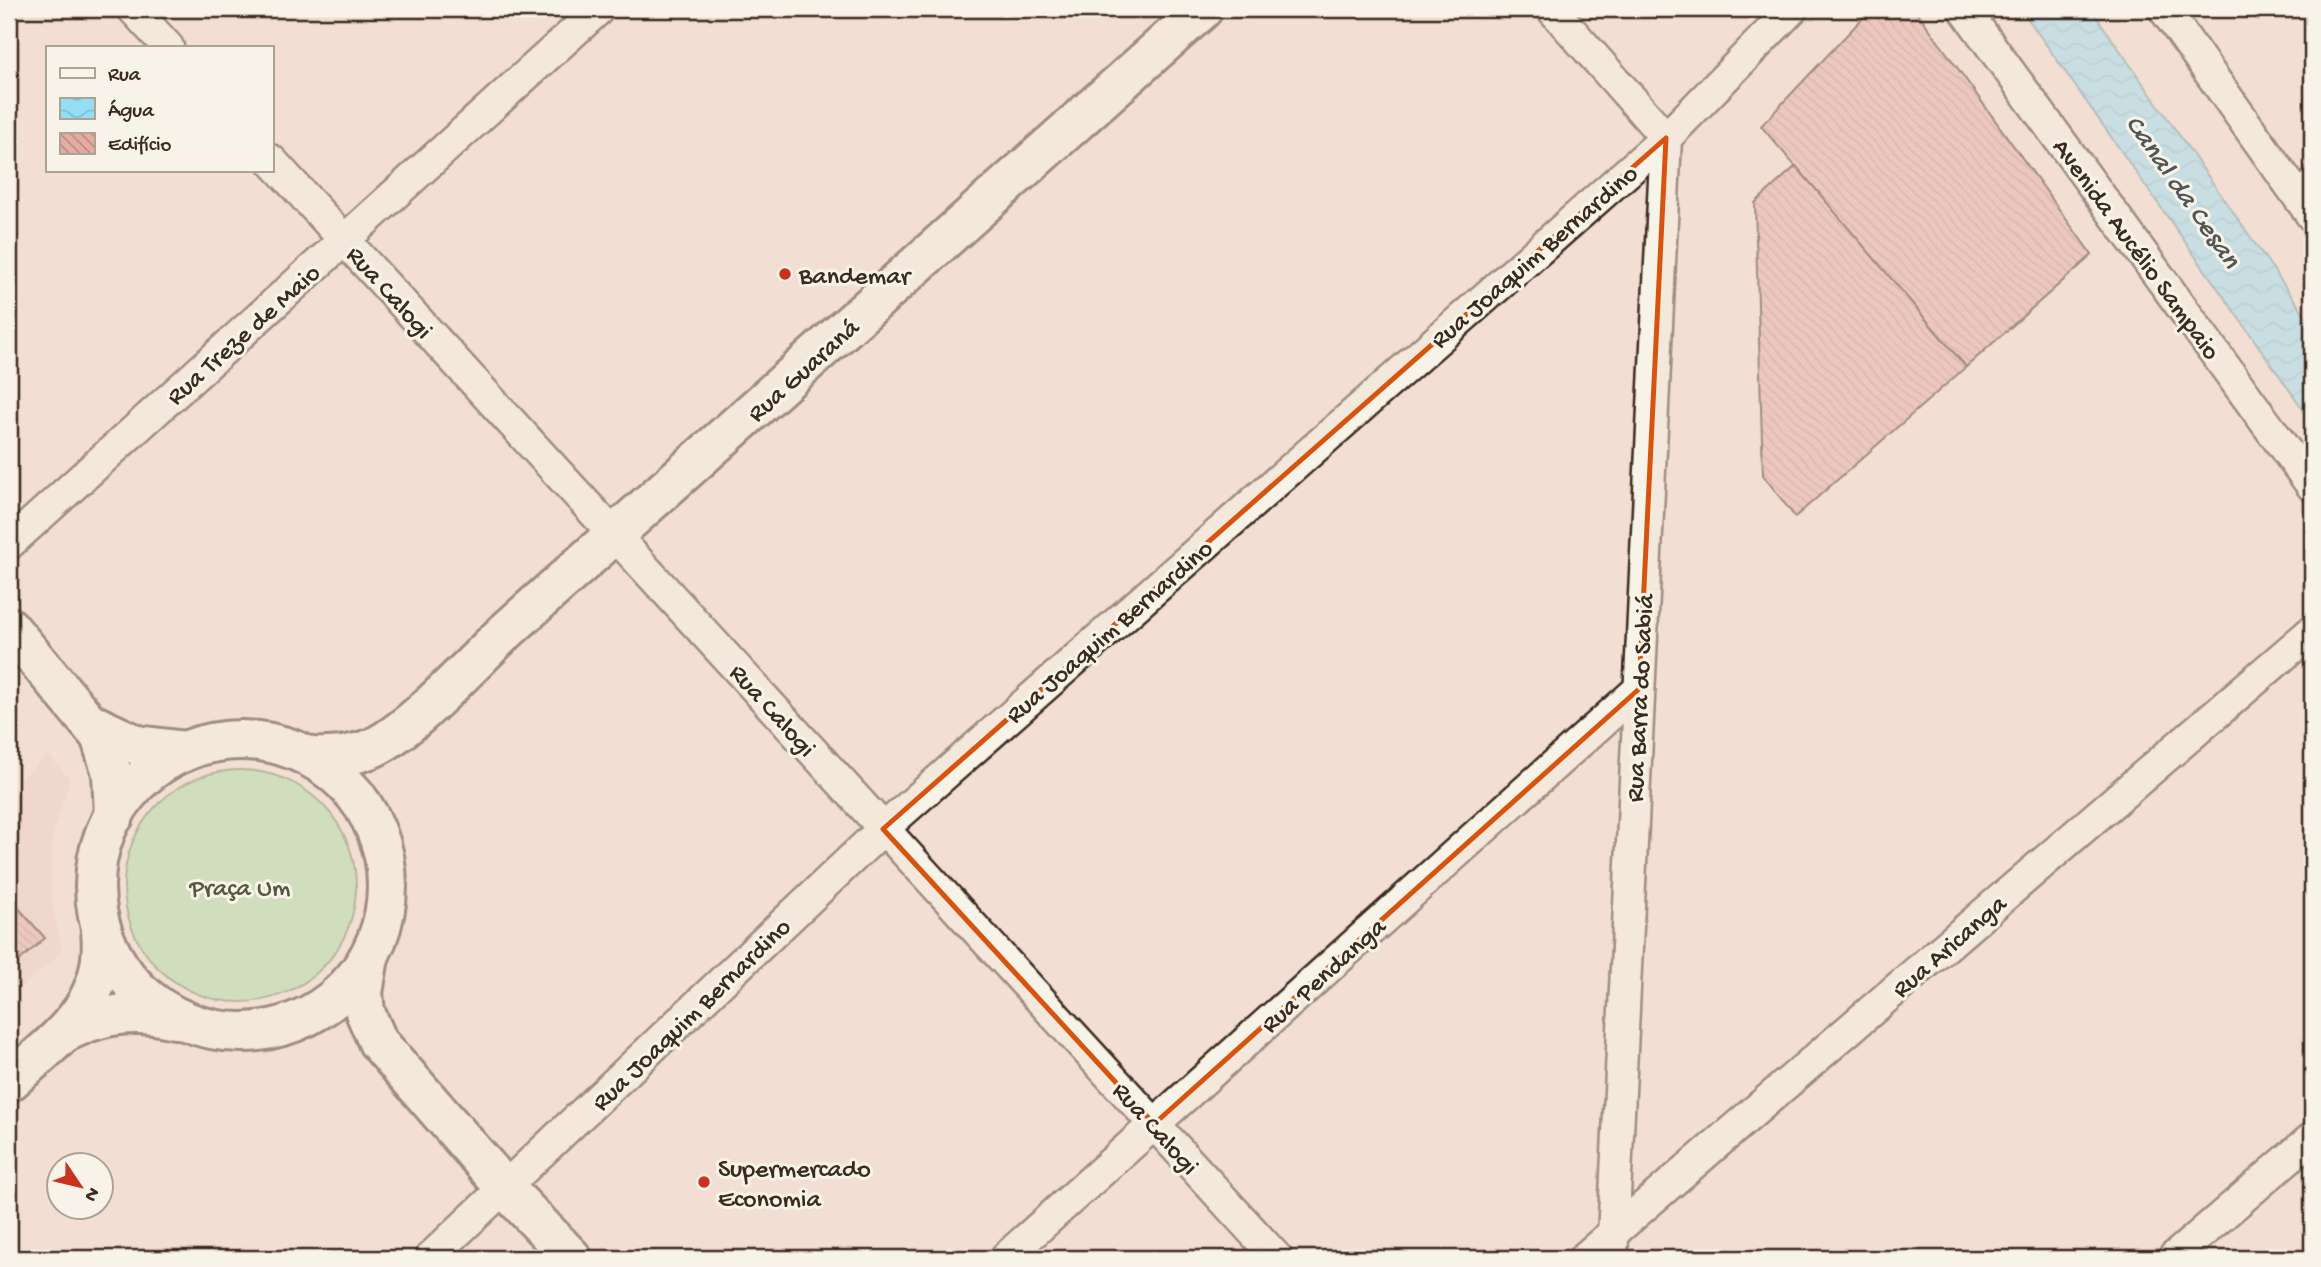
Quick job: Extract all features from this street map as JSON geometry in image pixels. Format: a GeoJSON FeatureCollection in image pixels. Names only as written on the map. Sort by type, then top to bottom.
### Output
{"type":"FeatureCollection","features":[{"type":"Feature","properties":{"kind":"street"},"geometry":{"type":"LineString","coordinates":[[133,9],[167,46]]}},
{"type":"Feature","properties":{"kind":"street","name":"Rua Treze de Maio"},"geometry":{"type":"LineString","coordinates":[[9,544],[600,9]]}},
{"type":"Feature","properties":{"kind":"street","name":"Rua Guaraná"},"geometry":{"type":"LineString","coordinates":[[312,757],[335,758],[373,748],[401,729],[1203,9]]}},
{"type":"Feature","properties":{"kind":"street"},"geometry":{"type":"LineString","coordinates":[[1552,9],[1666,138]]}},
{"type":"Feature","properties":{"kind":"street","name":"Rua Joaquim Bernardino"},"geometry":{"type":"LineString","coordinates":[[430,1258],[506,1189],[883,829],[1666,138],[1793,9]]}},
{"type":"Feature","properties":{"kind":"street","name":"Avenida Aucélio Sampaio"},"geometry":{"type":"LineString","coordinates":[[1964,9],[2312,486]]}},
{"type":"Feature","properties":{"kind":"street"},"geometry":{"type":"LineString","coordinates":[[2164,9],[2303,184],[2312,216]]}},
{"type":"Feature","properties":{"kind":"street","name":"Rua Barra do Sabiá"},"geometry":{"type":"LineString","coordinates":[[1614,1245],[1666,138]]}},
{"type":"Feature","properties":{"kind":"street","name":"Rua Calogi"},"geometry":{"type":"LineString","coordinates":[[273,162],[1277,1258]]}},
{"type":"Feature","properties":{"kind":"street"},"geometry":{"type":"LineString","coordinates":[[9,627],[100,736],[110,764],[114,816]]}},
{"type":"Feature","properties":{"kind":"street","name":"Rua Aricanga"},"geometry":{"type":"LineString","coordinates":[[1584,1258],[1614,1245],[2312,631]]}},
{"type":"Feature","properties":{"kind":"street","name":"Rua Pendanga"},"geometry":{"type":"LineString","coordinates":[[1005,1258],[1639,689]]}},
{"type":"Feature","properties":{"kind":"street"},"geometry":{"type":"LineString","coordinates":[[92,724],[137,745],[186,751]]}},
{"type":"Feature","properties":{"kind":"street","name":"Rua Guaraná"},"geometry":{"type":"LineString","coordinates":[[369,814],[378,769],[401,729]]}},
{"type":"Feature","properties":{"kind":"street"},"geometry":{"type":"LineString","coordinates":[[9,1082],[80,1015],[94,989],[102,958],[96,895],[97,862],[114,816],[144,777],[186,751],[217,742],[249,740],[282,745],[312,757],[350,788],[369,814],[382,845],[387,894],[382,926],[364,974],[365,1012],[378,1042],[506,1189],[572,1258]]}},
{"type":"Feature","properties":{"kind":"street"},"geometry":{"type":"LineString","coordinates":[[101,927],[114,957],[132,984],[156,1005],[185,1021]]}},
{"type":"Feature","properties":{"kind":"street"},"geometry":{"type":"LineString","coordinates":[[297,1021],[338,995],[369,956]]}},
{"type":"Feature","properties":{"kind":"street"},"geometry":{"type":"LineString","coordinates":[[60,1036],[85,1023],[113,1015],[138,1013],[233,1032],[265,1030],[297,1021],[316,1021],[352,1030],[393,1059]]}},
{"type":"Feature","properties":{"kind":"street"},"geometry":{"type":"LineString","coordinates":[[2174,1258],[2312,1138]]}},
{"type":"Feature","properties":{"kind":"highlighted area"},"geometry":{"type":"Polygon","coordinates":[[[1666,138],[1639,689],[1154,1124],[883,829],[1666,138]]]}},
{"type":"Feature","properties":{"kind":"shaded area"},"geometry":{"type":"Polygon","coordinates":[[[48,754],[70,779],[53,836],[51,866],[51,895],[62,952],[9,999],[9,789],[48,754]]]}},
{"type":"Feature","properties":{"kind":"green space","name":"Praça Um"},"geometry":{"type":"Polygon","coordinates":[[[229,770],[251,770],[274,775],[305,789],[330,812],[351,852],[356,886],[354,909],[342,941],[330,960],[314,976],[274,997],[251,1002],[229,1002],[206,997],[175,983],[150,960],[129,920],[124,897],[124,875],[129,852],[143,821],[166,796],[206,775],[229,770]]]}},
{"type":"Feature","properties":{"kind":"water","name":"Canal da Cesan"},"geometry":{"type":"Polygon","coordinates":[[[2021,9],[2091,9],[2312,325],[2312,422],[2021,9]]]}},
{"type":"Feature","properties":{"kind":"building"},"geometry":{"type":"Polygon","coordinates":[[[1871,9],[1915,9],[2092,255],[1966,367],[1761,126],[1871,9]]]}},
{"type":"Feature","properties":{"kind":"building"},"geometry":{"type":"Polygon","coordinates":[[[1796,166],[1966,367],[1795,517],[1763,475],[1755,203],[1796,166]]]}},
{"type":"Feature","properties":{"kind":"building"},"geometry":{"type":"Polygon","coordinates":[[[9,897],[45,938],[9,970],[9,897]]]}},
{"type":"Feature","properties":{"kind":"place","name":"Bandemar"},"geometry":{"type":"Point","coordinates":[785,274]}},
{"type":"Feature","properties":{"kind":"place","name":"Supermercado Economia"},"geometry":{"type":"Point","coordinates":[704,1182]}}]}
